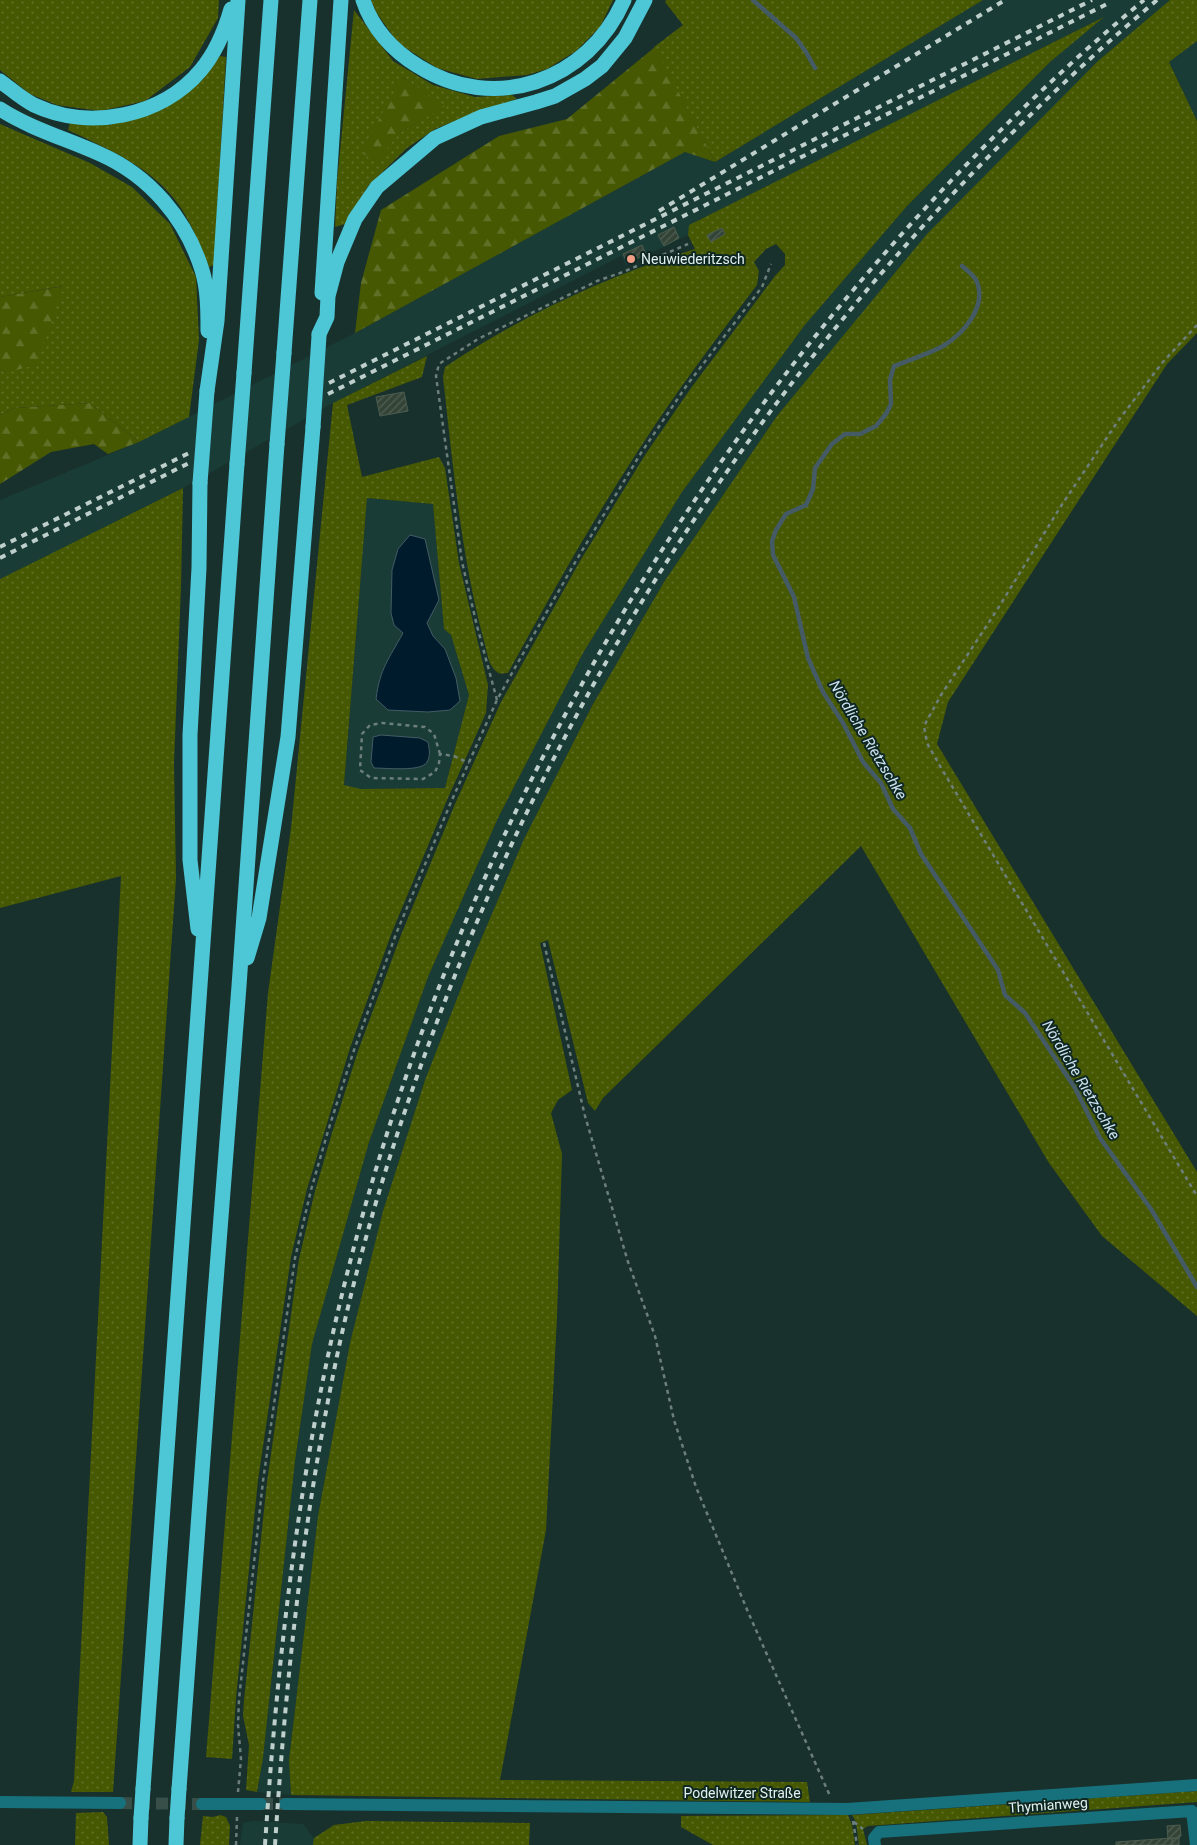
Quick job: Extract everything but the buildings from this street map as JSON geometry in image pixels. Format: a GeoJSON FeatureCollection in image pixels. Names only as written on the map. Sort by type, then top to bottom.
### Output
{"type":"FeatureCollection","features":[{"type":"Feature","properties":{"kind":"highway"},"geometry":{"type":"LineString","coordinates":[[0,81],[34,105],[72,117],[98,118],[124,115],[144,109],[164,100],[183,87],[201,70],[216,47],[236,0]]}},
{"type":"Feature","properties":{"kind":"highway"},"geometry":{"type":"LineString","coordinates":[[202,965],[190,860],[190,735],[199,568],[200,483],[207,392],[217,321],[236,0]]}},
{"type":"Feature","properties":{"kind":"highway"},"geometry":{"type":"LineString","coordinates":[[140,1845],[271,0]]}},
{"type":"Feature","properties":{"kind":"highway"},"geometry":{"type":"LineString","coordinates":[[176,1845],[310,0]]}},
{"type":"Feature","properties":{"kind":"highway"},"geometry":{"type":"LineString","coordinates":[[239,986],[259,918],[288,737],[313,427],[340,0]]}},
{"type":"Feature","properties":{"kind":"highway"},"geometry":{"type":"LineString","coordinates":[[363,0],[379,31],[391,46],[413,64],[453,83],[474,88],[499,89],[521,87],[539,82],[573,64],[605,34],[624,0]]}},
{"type":"Feature","properties":{"kind":"highway"},"geometry":{"type":"LineString","coordinates":[[319,335],[327,317],[328,296],[337,262],[355,218],[377,187],[435,138],[481,117],[555,96],[585,79],[602,66],[626,38],[645,0]]}},
{"type":"Feature","properties":{"kind":"highway"},"geometry":{"type":"LineString","coordinates":[[0,109],[19,121],[101,154],[123,165],[143,180],[164,200],[194,249],[203,272],[208,317],[207,392]]}},
{"type":"Feature","properties":{"kind":"street","name":"Podelwitzer Straße"},"geometry":{"type":"LineString","coordinates":[[285,1804],[841,1809],[1197,1785]]}},
{"type":"Feature","properties":{"kind":"street"},"geometry":{"type":"LineString","coordinates":[[0,1802],[120,1803]]}},
{"type":"Feature","properties":{"kind":"street"},"geometry":{"type":"LineString","coordinates":[[202,1804],[260,1804]]}},
{"type":"Feature","properties":{"kind":"street","name":"Thymianweg"},"geometry":{"type":"LineString","coordinates":[[875,1841],[879,1832],[1192,1810],[1196,1845]]}},
{"type":"Feature","properties":{"kind":"path"},"geometry":{"type":"LineString","coordinates":[[497,700],[462,562],[436,376],[439,364],[478,339],[597,281],[688,244]]}},
{"type":"Feature","properties":{"kind":"path"},"geometry":{"type":"LineString","coordinates":[[236,1845],[241,1759],[238,1725],[240,1690],[263,1481],[295,1258],[311,1190],[354,1050],[396,934],[497,700],[577,559],[641,453],[687,385],[762,288],[771,264]]}},
{"type":"Feature","properties":{"kind":"path"},"geometry":{"type":"LineString","coordinates":[[1197,325],[1162,364],[1118,421],[1061,506],[997,610],[941,695],[924,726],[927,743],[940,766],[1197,1196]]}},
{"type":"Feature","properties":{"kind":"path"},"geometry":{"type":"LineString","coordinates":[[376,724],[425,727],[434,734],[440,754],[435,772],[423,779],[371,778],[360,770],[362,734],[370,726],[376,724]]}},
{"type":"Feature","properties":{"kind":"path"},"geometry":{"type":"LineString","coordinates":[[440,754],[454,756],[469,763]]}},
{"type":"Feature","properties":{"kind":"path"},"geometry":{"type":"LineString","coordinates":[[544,943],[586,1116],[628,1262],[655,1336],[674,1420],[696,1487],[748,1612],[841,1809],[854,1822],[857,1845]]}},
{"type":"Feature","properties":{"kind":"shaded area"},"geometry":{"type":"Polygon","coordinates":[[[983,0],[1170,0],[1098,61],[777,416],[664,582],[592,706],[524,839],[473,958],[425,1080],[383,1211],[350,1343],[318,1516],[289,1760],[291,1795],[257,1792],[263,1758],[295,1461],[312,1344],[369,1142],[428,977],[498,818],[583,653],[682,492],[804,326],[907,206],[1050,62],[1102,18],[689,225],[688,235],[626,265],[621,256],[333,403],[183,488],[0,579],[0,500],[139,442],[355,333],[685,152],[715,162],[983,0]]]}},
{"type":"Feature","properties":{"kind":"shaded area"},"geometry":{"type":"Polygon","coordinates":[[[1197,41],[1197,121],[1169,61],[1197,41]]]}},
{"type":"Feature","properties":{"kind":"shaded area"},"geometry":{"type":"Polygon","coordinates":[[[367,498],[433,504],[444,629],[451,635],[469,695],[445,788],[361,789],[344,786],[367,498]]]}},
{"type":"Feature","properties":{"kind":"shaded area"},"geometry":{"type":"Polygon","coordinates":[[[410,535],[425,539],[439,600],[427,623],[433,636],[445,649],[456,678],[460,701],[450,710],[428,712],[388,710],[376,699],[383,671],[403,633],[394,625],[391,613],[392,570],[398,549],[410,535]]]}},
{"type":"Feature","properties":{"kind":"shaded area"},"geometry":{"type":"Polygon","coordinates":[[[381,735],[420,738],[428,742],[429,754],[427,762],[424,765],[411,768],[374,768],[371,762],[373,737],[381,735]]]}},
{"type":"Feature","properties":{"kind":"shaded area"},"geometry":{"type":"Polygon","coordinates":[[[253,1821],[303,1824],[314,1838],[313,1845],[240,1845],[243,1823],[253,1821]]]}},
{"type":"Feature","properties":{"kind":"green space"},"geometry":{"type":"Polygon","coordinates":[[[0,0],[219,0],[218,18],[190,67],[145,101],[100,111],[57,105],[30,94],[0,70],[0,0]]]}},
{"type":"Feature","properties":{"kind":"green space"},"geometry":{"type":"Polygon","coordinates":[[[371,0],[613,0],[600,27],[576,51],[547,69],[527,75],[477,79],[437,68],[398,43],[376,12],[371,0]]]}},
{"type":"Feature","properties":{"kind":"green space"},"geometry":{"type":"Polygon","coordinates":[[[666,0],[983,0],[715,162],[654,47],[683,25],[665,2],[666,0]]]}},
{"type":"Feature","properties":{"kind":"green space"},"geometry":{"type":"Polygon","coordinates":[[[1170,0],[1197,0],[1197,41],[1169,62],[1197,121],[1197,333],[1167,364],[948,702],[937,744],[1197,1172],[1197,1316],[1102,1236],[1049,1163],[861,846],[603,1098],[595,1111],[588,1103],[548,940],[540,943],[572,1090],[558,1100],[551,1113],[562,1154],[557,1317],[546,1530],[500,1780],[807,1782],[810,1802],[291,1795],[289,1760],[318,1516],[350,1343],[383,1211],[425,1080],[473,958],[524,839],[592,706],[664,582],[777,416],[927,234],[1098,61],[1170,0]]]}},
{"type":"Feature","properties":{"kind":"green space"},"geometry":{"type":"Polygon","coordinates":[[[354,10],[393,61],[433,85],[475,97],[512,95],[517,99],[479,111],[435,129],[407,148],[368,186],[345,224],[335,227],[337,182],[354,10]],[[402,77],[399,133],[444,106],[402,77]]]}},
{"type":"Feature","properties":{"kind":"green space"},"geometry":{"type":"Polygon","coordinates":[[[1104,17],[1050,62],[907,206],[804,326],[682,492],[583,653],[498,818],[428,977],[369,1142],[312,1344],[295,1461],[263,1758],[257,1792],[246,1790],[249,1745],[243,1716],[244,1700],[267,1482],[299,1259],[315,1191],[358,1051],[401,935],[455,804],[501,702],[580,561],[645,455],[691,388],[785,265],[785,254],[776,244],[766,249],[754,262],[759,271],[757,285],[652,429],[571,561],[508,673],[498,673],[490,662],[469,576],[450,444],[443,377],[445,367],[534,314],[597,285],[695,249],[688,235],[689,225],[1104,17]]]}},
{"type":"Feature","properties":{"kind":"green space"},"geometry":{"type":"Polygon","coordinates":[[[655,47],[715,162],[685,152],[355,333],[361,283],[381,210],[499,136],[567,119],[655,47]]]}},
{"type":"Feature","properties":{"kind":"green space"},"geometry":{"type":"Polygon","coordinates":[[[220,56],[226,57],[214,265],[209,267],[196,235],[179,205],[156,180],[128,160],[68,130],[70,123],[108,125],[160,110],[203,79],[220,56]]]}},
{"type":"Feature","properties":{"kind":"green space"},"geometry":{"type":"Polygon","coordinates":[[[402,77],[445,106],[399,133],[376,163],[361,152],[402,77]]]}},
{"type":"Feature","properties":{"kind":"green space"},"geometry":{"type":"Polygon","coordinates":[[[0,124],[90,163],[132,187],[170,224],[196,277],[199,340],[189,417],[139,442],[90,403],[15,408],[0,415],[0,369],[6,373],[63,286],[0,297],[0,124]]]}},
{"type":"Feature","properties":{"kind":"green space"},"geometry":{"type":"Polygon","coordinates":[[[64,286],[35,365],[6,373],[0,369],[0,297],[64,286]]]}},
{"type":"Feature","properties":{"kind":"green space"},"geometry":{"type":"Polygon","coordinates":[[[427,356],[422,377],[347,405],[362,477],[439,457],[445,468],[459,563],[488,685],[486,713],[447,800],[392,932],[350,1048],[307,1189],[291,1257],[258,1480],[236,1698],[232,1759],[206,1757],[268,993],[291,828],[333,403],[427,356]],[[367,498],[344,785],[361,789],[445,788],[469,695],[451,635],[444,629],[433,504],[367,498]]]}},
{"type":"Feature","properties":{"kind":"green space"},"geometry":{"type":"Polygon","coordinates":[[[90,403],[139,442],[108,454],[94,444],[51,452],[0,484],[0,415],[15,408],[90,403]]]}},
{"type":"Feature","properties":{"kind":"green space"},"geometry":{"type":"Polygon","coordinates":[[[183,488],[174,763],[176,878],[113,1792],[71,1792],[74,1781],[121,876],[0,908],[0,579],[183,488]]]}},
{"type":"Feature","properties":{"kind":"green space"},"geometry":{"type":"Polygon","coordinates":[[[1197,1791],[1197,1802],[868,1826],[863,1829],[867,1845],[859,1845],[856,1822],[852,1815],[1197,1791]]]}},
{"type":"Feature","properties":{"kind":"green space"},"geometry":{"type":"Polygon","coordinates":[[[103,1812],[107,1817],[109,1845],[75,1845],[76,1813],[103,1812]]]}},
{"type":"Feature","properties":{"kind":"green space"},"geometry":{"type":"Polygon","coordinates":[[[220,1815],[226,1817],[230,1826],[229,1845],[200,1845],[203,1816],[213,1817],[220,1815]]]}},
{"type":"Feature","properties":{"kind":"green space"},"geometry":{"type":"Polygon","coordinates":[[[848,1815],[852,1825],[855,1845],[713,1845],[681,1827],[681,1816],[848,1815]]]}},
{"type":"Feature","properties":{"kind":"green space"},"geometry":{"type":"Polygon","coordinates":[[[366,1821],[530,1823],[529,1845],[313,1845],[314,1838],[334,1825],[366,1821]]]}},
{"type":"Feature","properties":{"kind":"waterway","name":"Nördliche Rietzschke"},"geometry":{"type":"LineString","coordinates":[[753,0],[796,38],[815,68]]}},
{"type":"Feature","properties":{"kind":"waterway","name":"Nördliche Rietzschke"},"geometry":{"type":"LineString","coordinates":[[962,266],[975,278],[979,291],[979,301],[971,319],[951,341],[943,346],[894,366],[890,380],[891,404],[886,414],[876,426],[860,434],[845,434],[832,444],[815,468],[813,489],[806,505],[786,514],[776,530],[772,541],[773,555],[794,597],[808,658],[823,692],[843,723],[863,762],[881,783],[893,809],[910,828],[921,854],[998,970],[1005,995],[1025,1013],[1075,1088],[1100,1138],[1151,1209],[1197,1287]]}},
{"type":"Feature","properties":{"kind":"tunnel"},"geometry":{"type":"LineString","coordinates":[[120,1803],[202,1804]]}},
{"type":"Feature","properties":{"kind":"tunnel"},"geometry":{"type":"LineString","coordinates":[[261,1804],[285,1804]]}},
{"type":"Feature","properties":{"kind":"railway"},"geometry":{"type":"LineString","coordinates":[[659,211],[1005,0]]}},
{"type":"Feature","properties":{"kind":"railway"},"geometry":{"type":"LineString","coordinates":[[329,383],[1092,0]]}},
{"type":"Feature","properties":{"kind":"railway"},"geometry":{"type":"LineString","coordinates":[[265,1845],[270,1772],[293,1556],[317,1412],[348,1270],[402,1089],[470,912],[552,739],[647,573],[755,415],[874,266],[1004,127],[1144,0]]}},
{"type":"Feature","properties":{"kind":"railway"},"geometry":{"type":"LineString","coordinates":[[275,1845],[279,1782],[298,1592],[316,1467],[340,1342],[369,1226],[404,1113],[431,1038],[491,889],[561,745],[640,606],[727,472],[823,344],[926,222],[1038,108],[1157,0]]}},
{"type":"Feature","properties":{"kind":"railway"},"geometry":{"type":"LineString","coordinates":[[328,394],[1107,4]]}},
{"type":"Feature","properties":{"kind":"railway"},"geometry":{"type":"LineString","coordinates":[[0,547],[191,452]]}},
{"type":"Feature","properties":{"kind":"railway"},"geometry":{"type":"LineString","coordinates":[[0,558],[191,462]]}},
{"type":"Feature","properties":{"kind":"place","name":"Neuwiederitzsch"},"geometry":{"type":"Point","coordinates":[631,259]}}]}
